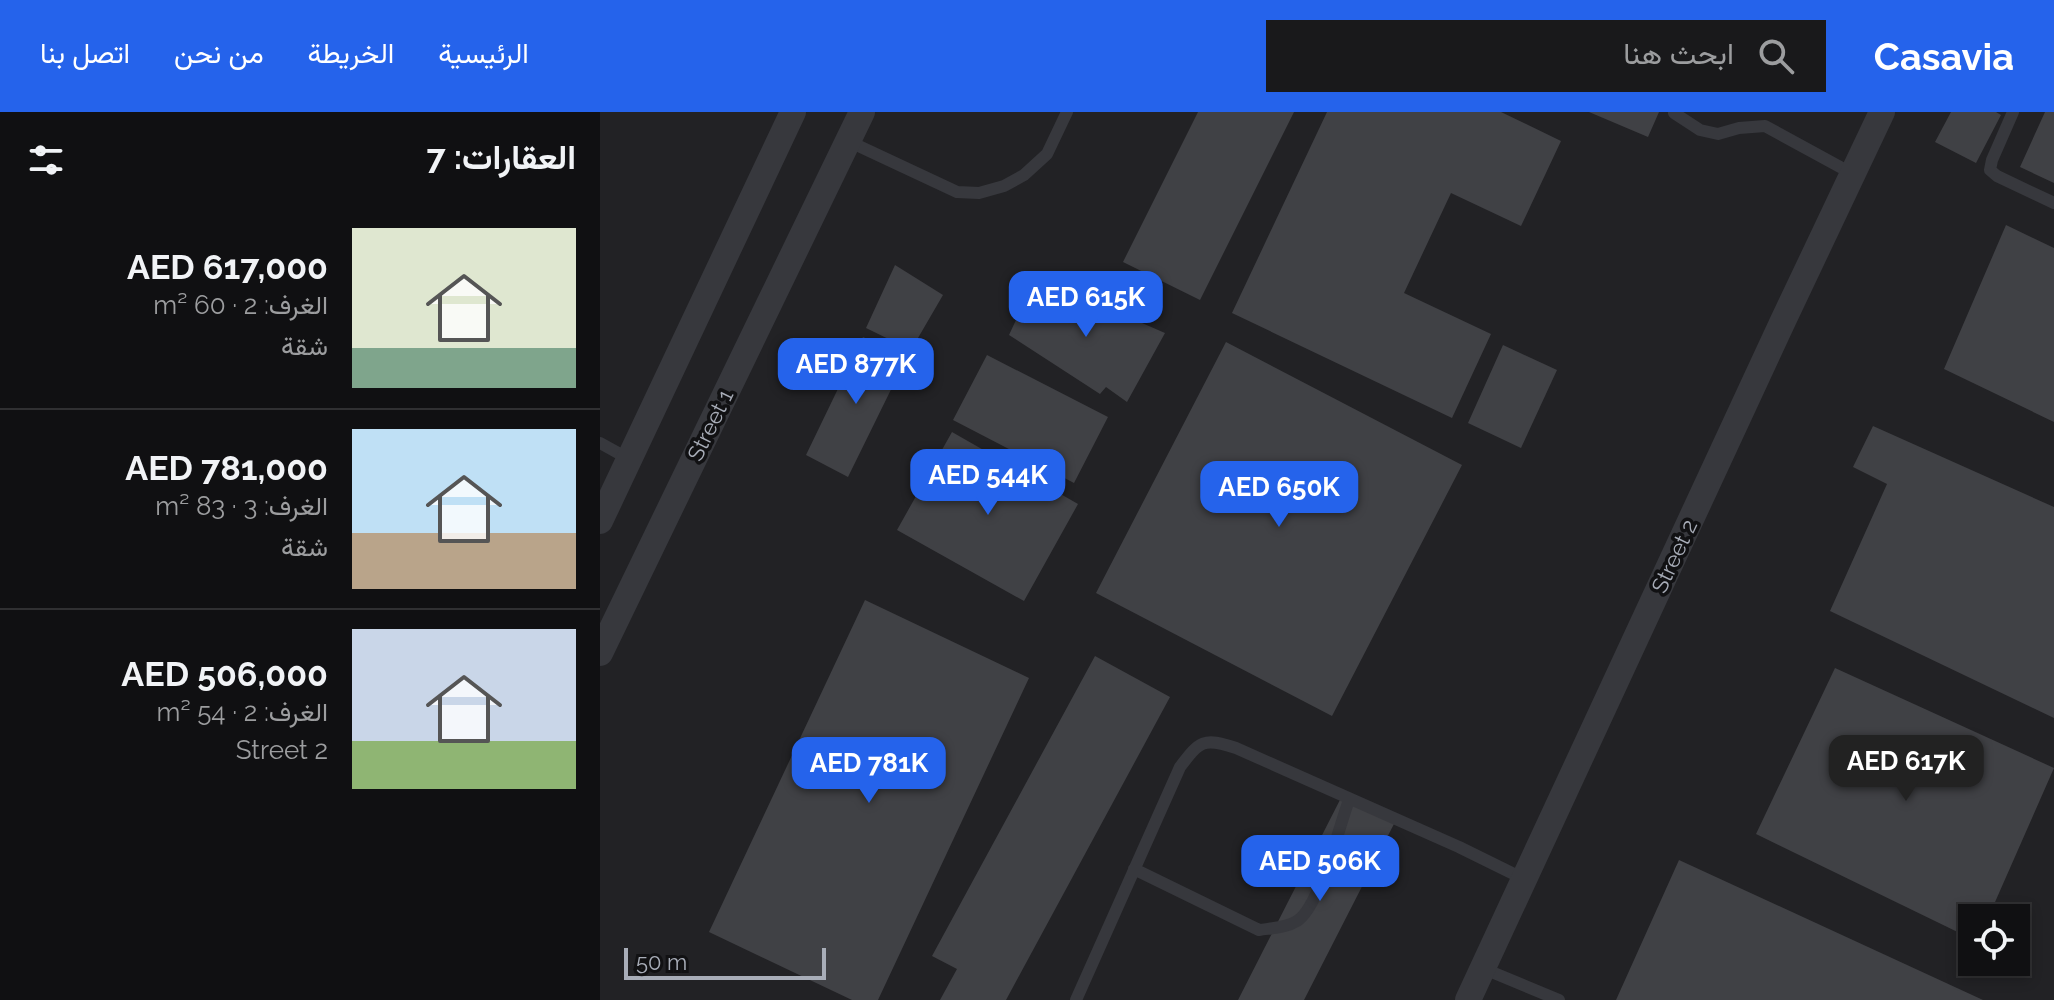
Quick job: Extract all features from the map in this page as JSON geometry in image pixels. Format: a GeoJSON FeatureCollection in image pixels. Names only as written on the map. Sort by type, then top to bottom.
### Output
{"type":"FeatureCollection","features":[{"type":"Feature","properties":{"kind":"street"},"geometry":{"type":"LineString","coordinates":[[600,521],[793,112]]}},
{"type":"Feature","properties":{"kind":"street","name":"Street 1"},"geometry":{"type":"LineString","coordinates":[[600,653],[862,112]]}},
{"type":"Feature","properties":{"kind":"street","name":"Street 2"},"geometry":{"type":"LineString","coordinates":[[1468,1000],[1882,112]]}},
{"type":"Feature","properties":{"kind":"lane"},"geometry":{"type":"LineString","coordinates":[[848,141],[957,192],[979,193],[1004,186],[1024,175],[1047,154],[1067,112]]}},
{"type":"Feature","properties":{"kind":"lane"},"geometry":{"type":"LineString","coordinates":[[1765,126],[1771,112]]}},
{"type":"Feature","properties":{"kind":"lane"},"geometry":{"type":"LineString","coordinates":[[2013,112],[1990,170],[2054,203]]}},
{"type":"Feature","properties":{"kind":"lane"},"geometry":{"type":"LineString","coordinates":[[1674,113],[1700,130],[1718,134],[1765,126],[1853,174]]}},
{"type":"Feature","properties":{"kind":"lane"},"geometry":{"type":"LineString","coordinates":[[600,443],[629,459]]}},
{"type":"Feature","properties":{"kind":"lane"},"geometry":{"type":"LineString","coordinates":[[1076,1000],[1180,767],[1196,746],[1213,740],[1459,847],[1524,879]]}},
{"type":"Feature","properties":{"kind":"lane"},"geometry":{"type":"LineString","coordinates":[[1134,869],[1259,930],[1279,928],[1299,921],[1315,899],[1349,800]]}},
{"type":"Feature","properties":{"kind":"lane"},"geometry":{"type":"LineString","coordinates":[[1482,968],[1559,1000]]}},
{"type":"Feature","properties":{"kind":"shaded area"},"geometry":{"type":"Polygon","coordinates":[[[600,112],[2054,112],[2054,1000],[600,1000],[600,112]]]}},
{"type":"Feature","properties":{"kind":"building"},"geometry":{"type":"Polygon","coordinates":[[[1198,112],[1294,112],[1200,300],[1123,262],[1198,112]]]}},
{"type":"Feature","properties":{"kind":"building"},"geometry":{"type":"Polygon","coordinates":[[[1327,112],[1501,112],[1561,141],[1521,226],[1451,193],[1404,293],[1491,334],[1452,418],[1232,313],[1327,112]]]}},
{"type":"Feature","properties":{"kind":"building"},"geometry":{"type":"Polygon","coordinates":[[[1589,112],[1659,112],[1648,137],[1589,112]]]}},
{"type":"Feature","properties":{"kind":"building"},"geometry":{"type":"Polygon","coordinates":[[[1951,112],[1996,112],[2001,115],[1976,163],[1935,142],[1951,112]]]}},
{"type":"Feature","properties":{"kind":"building"},"geometry":{"type":"Polygon","coordinates":[[[2045,112],[2054,112],[2054,183],[2020,167],[2045,112]]]}},
{"type":"Feature","properties":{"kind":"building"},"geometry":{"type":"Polygon","coordinates":[[[2006,225],[2054,248],[2054,422],[1944,369],[2006,225]]]}},
{"type":"Feature","properties":{"kind":"building"},"geometry":{"type":"Polygon","coordinates":[[[895,265],[943,295],[911,350],[866,328],[895,265]]]}},
{"type":"Feature","properties":{"kind":"building"},"geometry":{"type":"Polygon","coordinates":[[[1036,277],[1165,333],[1127,402],[1106,387],[1100,394],[1009,335],[1036,277]]]}},
{"type":"Feature","properties":{"kind":"building"},"geometry":{"type":"Polygon","coordinates":[[[863,337],[907,357],[848,477],[806,455],[863,337]]]}},
{"type":"Feature","properties":{"kind":"building"},"geometry":{"type":"Polygon","coordinates":[[[1226,342],[1462,465],[1332,716],[1096,593],[1226,342]]]}},
{"type":"Feature","properties":{"kind":"building"},"geometry":{"type":"Polygon","coordinates":[[[1503,345],[1557,370],[1521,448],[1468,423],[1503,345]]]}},
{"type":"Feature","properties":{"kind":"building"},"geometry":{"type":"Polygon","coordinates":[[[987,355],[1108,417],[1074,483],[953,420],[987,355]]]}},
{"type":"Feature","properties":{"kind":"building"},"geometry":{"type":"Polygon","coordinates":[[[1873,426],[2054,507],[2054,718],[1830,611],[1887,484],[1853,467],[1873,426]]]}},
{"type":"Feature","properties":{"kind":"building"},"geometry":{"type":"Polygon","coordinates":[[[952,432],[1078,504],[1024,601],[897,530],[952,432]]]}},
{"type":"Feature","properties":{"kind":"building"},"geometry":{"type":"Polygon","coordinates":[[[865,600],[1029,678],[878,1000],[852,1000],[709,932],[865,600]]]}},
{"type":"Feature","properties":{"kind":"building"},"geometry":{"type":"Polygon","coordinates":[[[1095,656],[1170,697],[1006,1000],[940,1000],[957,969],[932,956],[1095,656]]]}},
{"type":"Feature","properties":{"kind":"building"},"geometry":{"type":"Polygon","coordinates":[[[1835,668],[2054,768],[1994,904],[1958,904],[1958,932],[1756,834],[1835,668]]]}},
{"type":"Feature","properties":{"kind":"building"},"geometry":{"type":"Polygon","coordinates":[[[1344,792],[1396,820],[1304,1000],[1238,1000],[1344,792]]]}},
{"type":"Feature","properties":{"kind":"building"},"geometry":{"type":"Polygon","coordinates":[[[1679,860],[1983,1000],[1616,1000],[1679,860]]]}}]}
